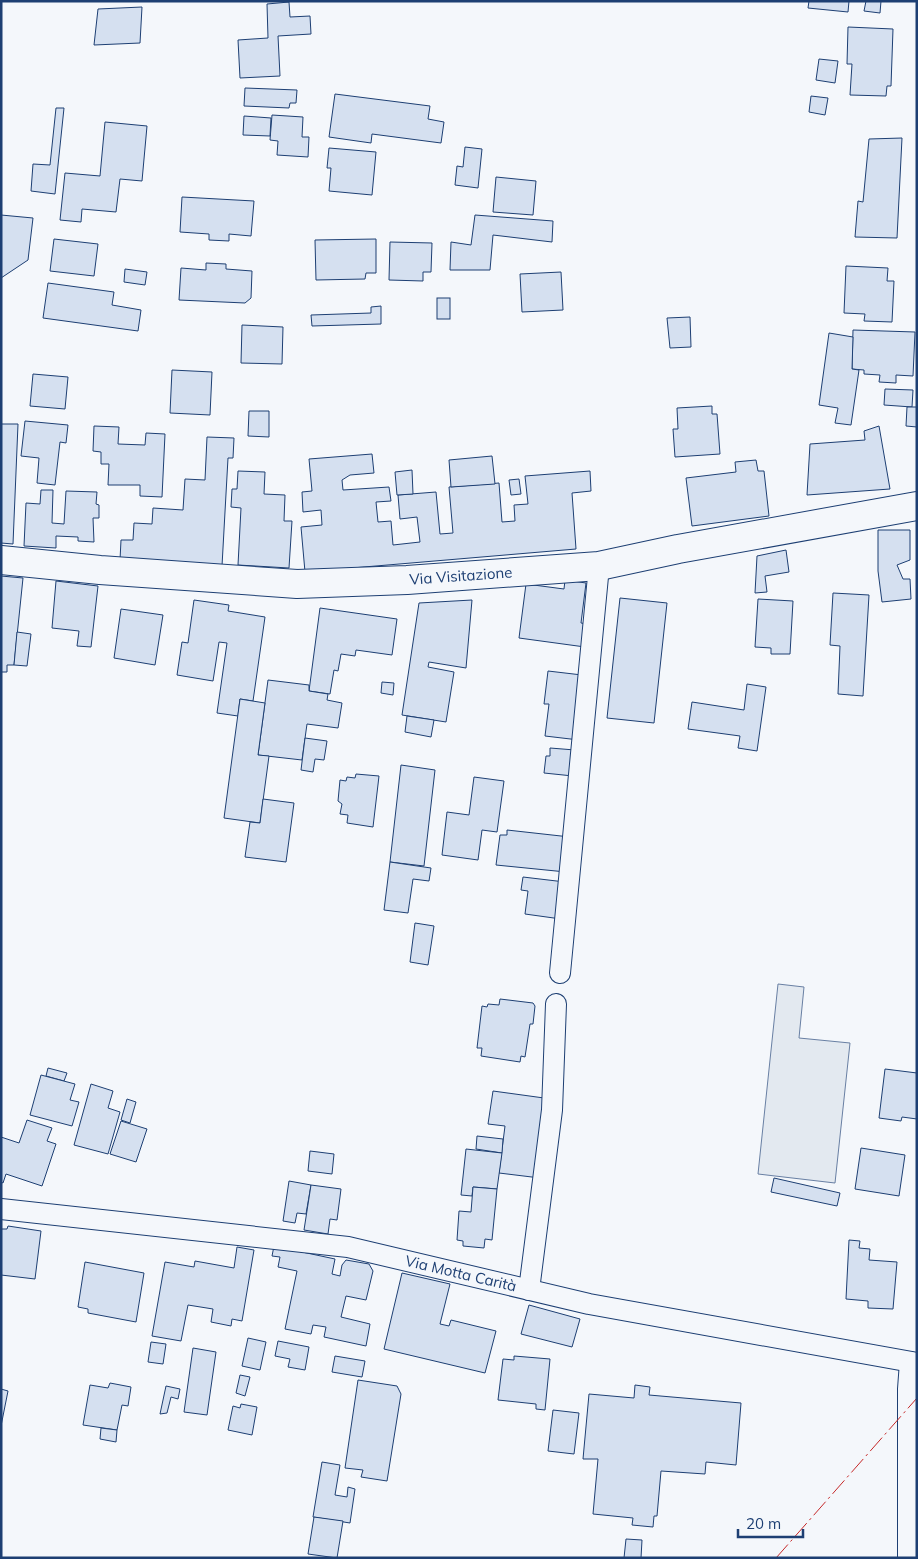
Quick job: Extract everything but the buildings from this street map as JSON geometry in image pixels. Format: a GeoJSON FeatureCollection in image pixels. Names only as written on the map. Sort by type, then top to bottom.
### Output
{"type":"FeatureCollection","features":[{"type":"Feature","properties":{"kind":"street","name":"Via Visitazione"},"geometry":{"type":"LineString","coordinates":[[1,560],[100,570],[297,584],[407,580],[599,566],[678,549],[917,506]]}},
{"type":"Feature","properties":{"kind":"street"},"geometry":{"type":"LineString","coordinates":[[560,973],[599,566]]}},
{"type":"Feature","properties":{"kind":"street"},"geometry":{"type":"LineString","coordinates":[[529,1290],[552,1110],[556,1004]]}},
{"type":"Feature","properties":{"kind":"street","name":"Via Motta Carità"},"geometry":{"type":"LineString","coordinates":[[1,1209],[348,1246],[589,1304],[913,1362]]}},
{"type":"Feature","properties":{"kind":"street"},"geometry":{"type":"LineString","coordinates":[[908,1558],[908,1389],[913,1362]]}},
{"type":"Feature","properties":{"kind":"shaded area"},"geometry":{"type":"Polygon","coordinates":[[[778,984],[804,987],[799,1038],[850,1043],[835,1183],[758,1174],[778,984]]]}},
{"type":"Feature","properties":{"kind":"power"},"geometry":{"type":"LineString","coordinates":[[776,1558],[917,1398]]}}]}
